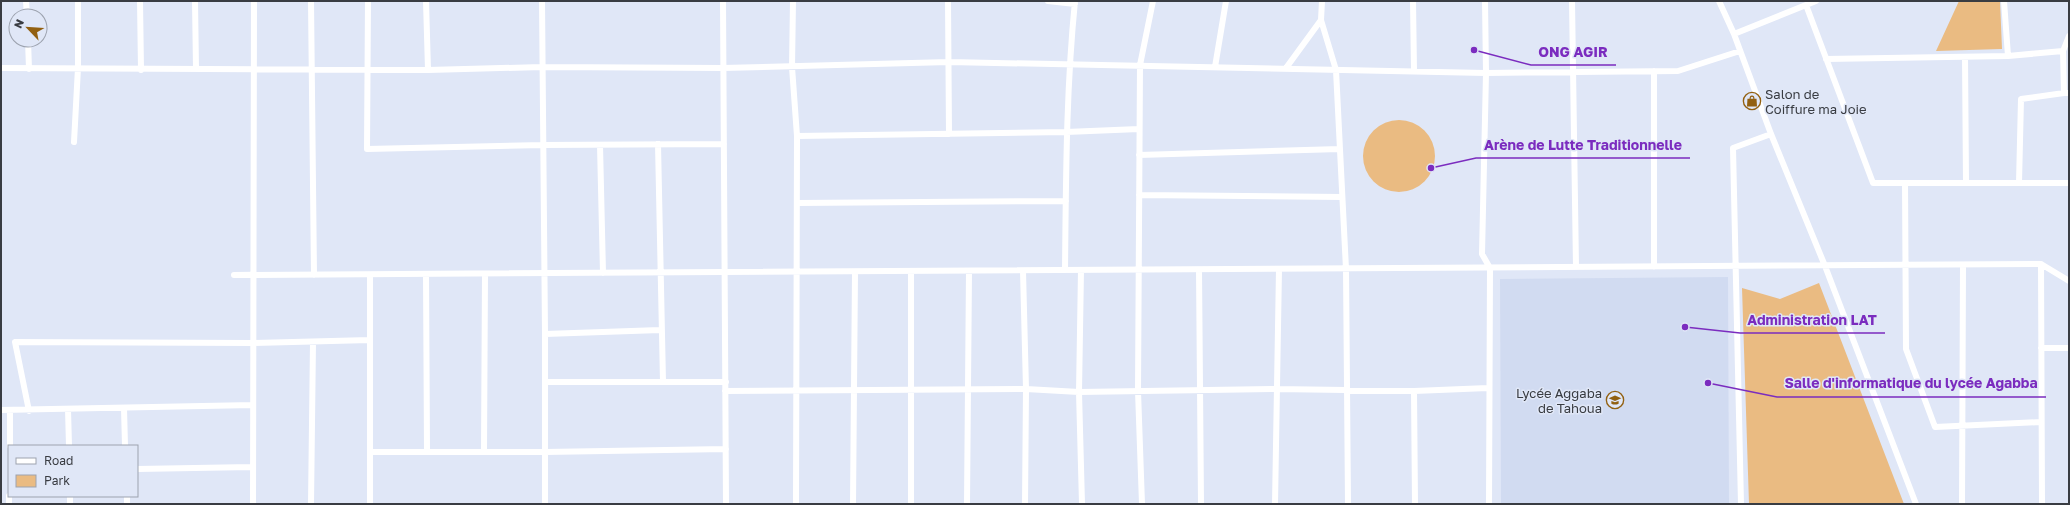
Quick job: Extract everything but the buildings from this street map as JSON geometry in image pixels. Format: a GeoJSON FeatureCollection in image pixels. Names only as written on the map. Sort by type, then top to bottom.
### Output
{"type":"FeatureCollection","features":[{"type":"Feature","properties":{"kind":"street"},"geometry":{"type":"LineString","coordinates":[[74,142],[78,68],[78,1]]}},
{"type":"Feature","properties":{"kind":"street"},"geometry":{"type":"LineString","coordinates":[[140,1],[142,70]]}},
{"type":"Feature","properties":{"kind":"street"},"geometry":{"type":"LineString","coordinates":[[195,1],[196,69]]}},
{"type":"Feature","properties":{"kind":"street"},"geometry":{"type":"LineString","coordinates":[[253,504],[254,1]]}},
{"type":"Feature","properties":{"kind":"street"},"geometry":{"type":"LineString","coordinates":[[311,1],[314,275]]}},
{"type":"Feature","properties":{"kind":"street"},"geometry":{"type":"LineString","coordinates":[[368,1],[366,149],[600,144],[724,144]]}},
{"type":"Feature","properties":{"kind":"street"},"geometry":{"type":"LineString","coordinates":[[426,1],[428,70]]}},
{"type":"Feature","properties":{"kind":"street"},"geometry":{"type":"LineString","coordinates":[[542,1],[545,504]]}},
{"type":"Feature","properties":{"kind":"street"},"geometry":{"type":"LineString","coordinates":[[723,1],[726,504]]}},
{"type":"Feature","properties":{"kind":"street"},"geometry":{"type":"LineString","coordinates":[[793,1],[792,67],[797,136],[796,504]]}},
{"type":"Feature","properties":{"kind":"street"},"geometry":{"type":"LineString","coordinates":[[948,1],[949,134]]}},
{"type":"Feature","properties":{"kind":"street"},"geometry":{"type":"LineString","coordinates":[[1048,1],[1075,3],[1069,63],[1066,132],[1065,270]]}},
{"type":"Feature","properties":{"kind":"street"},"geometry":{"type":"LineString","coordinates":[[1142,504],[1138,391],[1140,65],[1153,1]]}},
{"type":"Feature","properties":{"kind":"street"},"geometry":{"type":"LineString","coordinates":[[1215,67],[1226,1]]}},
{"type":"Feature","properties":{"kind":"street"},"geometry":{"type":"LineString","coordinates":[[1322,1],[1321,20],[1336,70],[1346,269],[1348,504]]}},
{"type":"Feature","properties":{"kind":"street"},"geometry":{"type":"LineString","coordinates":[[1413,1],[1414,71]]}},
{"type":"Feature","properties":{"kind":"street"},"geometry":{"type":"LineString","coordinates":[[1485,1],[1486,73],[1482,254],[1490,268],[1488,388],[1489,504]]}},
{"type":"Feature","properties":{"kind":"street"},"geometry":{"type":"LineString","coordinates":[[1572,1],[1576,267]]}},
{"type":"Feature","properties":{"kind":"street"},"geometry":{"type":"LineString","coordinates":[[1719,1],[1734,34],[1771,134],[1826,266],[1916,504]]}},
{"type":"Feature","properties":{"kind":"street"},"geometry":{"type":"LineString","coordinates":[[1734,34],[1816,1]]}},
{"type":"Feature","properties":{"kind":"street"},"geometry":{"type":"LineString","coordinates":[[2004,1],[2008,56]]}},
{"type":"Feature","properties":{"kind":"street"},"geometry":{"type":"LineString","coordinates":[[1806,5],[1873,183],[2069,183]]}},
{"type":"Feature","properties":{"kind":"street"},"geometry":{"type":"LineString","coordinates":[[1286,68],[1321,20]]}},
{"type":"Feature","properties":{"kind":"street"},"geometry":{"type":"LineString","coordinates":[[2019,183],[2021,99],[2066,93],[2063,51],[2069,36]]}},
{"type":"Feature","properties":{"kind":"street"},"geometry":{"type":"LineString","coordinates":[[28,48],[29,69]]}},
{"type":"Feature","properties":{"kind":"street"},"geometry":{"type":"LineString","coordinates":[[1,68],[142,70],[368,68],[428,70],[542,67],[792,67],[948,62],[1069,63],[1486,73],[1572,73],[1678,71],[1740,51]]}},
{"type":"Feature","properties":{"kind":"street"},"geometry":{"type":"LineString","coordinates":[[1826,59],[2008,56],[2063,51]]}},
{"type":"Feature","properties":{"kind":"street"},"geometry":{"type":"LineString","coordinates":[[1965,57],[1966,183]]}},
{"type":"Feature","properties":{"kind":"street"},"geometry":{"type":"LineString","coordinates":[[1654,71],[1654,267]]}},
{"type":"Feature","properties":{"kind":"street"},"geometry":{"type":"LineString","coordinates":[[797,136],[1066,132],[1139,129]]}},
{"type":"Feature","properties":{"kind":"street"},"geometry":{"type":"LineString","coordinates":[[1741,504],[1733,148],[1771,134]]}},
{"type":"Feature","properties":{"kind":"street"},"geometry":{"type":"LineString","coordinates":[[600,144],[603,273]]}},
{"type":"Feature","properties":{"kind":"street"},"geometry":{"type":"LineString","coordinates":[[658,144],[662,382]]}},
{"type":"Feature","properties":{"kind":"street"},"geometry":{"type":"LineString","coordinates":[[1139,155],[1340,149]]}},
{"type":"Feature","properties":{"kind":"street"},"geometry":{"type":"LineString","coordinates":[[1905,183],[1906,349],[1935,427],[2041,422]]}},
{"type":"Feature","properties":{"kind":"street"},"geometry":{"type":"LineString","coordinates":[[1139,195],[1342,196]]}},
{"type":"Feature","properties":{"kind":"street"},"geometry":{"type":"LineString","coordinates":[[797,203],[1066,201]]}},
{"type":"Feature","properties":{"kind":"street"},"geometry":{"type":"LineString","coordinates":[[234,276],[2041,264],[2069,281]]}},
{"type":"Feature","properties":{"kind":"street"},"geometry":{"type":"LineString","coordinates":[[2041,264],[2042,504]]}},
{"type":"Feature","properties":{"kind":"street"},"geometry":{"type":"LineString","coordinates":[[1962,504],[1961,425],[1963,265]]}},
{"type":"Feature","properties":{"kind":"street"},"geometry":{"type":"LineString","coordinates":[[1275,504],[1279,269]]}},
{"type":"Feature","properties":{"kind":"street"},"geometry":{"type":"LineString","coordinates":[[1081,270],[1079,392],[1082,504]]}},
{"type":"Feature","properties":{"kind":"street"},"geometry":{"type":"LineString","coordinates":[[1199,270],[1201,504]]}},
{"type":"Feature","properties":{"kind":"street"},"geometry":{"type":"LineString","coordinates":[[911,271],[911,504]]}},
{"type":"Feature","properties":{"kind":"street"},"geometry":{"type":"LineString","coordinates":[[967,504],[966,390],[969,271]]}},
{"type":"Feature","properties":{"kind":"street"},"geometry":{"type":"LineString","coordinates":[[1023,271],[1026,389],[1025,504]]}},
{"type":"Feature","properties":{"kind":"street"},"geometry":{"type":"LineString","coordinates":[[853,504],[855,272]]}},
{"type":"Feature","properties":{"kind":"street"},"geometry":{"type":"LineString","coordinates":[[426,274],[427,451]]}},
{"type":"Feature","properties":{"kind":"street"},"geometry":{"type":"LineString","coordinates":[[484,451],[485,274]]}},
{"type":"Feature","properties":{"kind":"street"},"geometry":{"type":"LineString","coordinates":[[370,275],[370,504]]}},
{"type":"Feature","properties":{"kind":"street"},"geometry":{"type":"LineString","coordinates":[[545,334],[660,330]]}},
{"type":"Feature","properties":{"kind":"street"},"geometry":{"type":"LineString","coordinates":[[29,410],[15,342],[253,343],[370,340]]}},
{"type":"Feature","properties":{"kind":"street"},"geometry":{"type":"LineString","coordinates":[[311,504],[313,342]]}},
{"type":"Feature","properties":{"kind":"street"},"geometry":{"type":"LineString","coordinates":[[2041,348],[2069,348]]}},
{"type":"Feature","properties":{"kind":"street"},"geometry":{"type":"LineString","coordinates":[[545,382],[726,382]]}},
{"type":"Feature","properties":{"kind":"street"},"geometry":{"type":"LineString","coordinates":[[726,391],[853,392],[1026,389],[1079,392],[1347,389],[1414,391],[1488,388]]}},
{"type":"Feature","properties":{"kind":"street"},"geometry":{"type":"LineString","coordinates":[[1414,391],[1415,504]]}},
{"type":"Feature","properties":{"kind":"street"},"geometry":{"type":"LineString","coordinates":[[1,410],[253,405]]}},
{"type":"Feature","properties":{"kind":"street"},"geometry":{"type":"LineString","coordinates":[[124,408],[125,445]]}},
{"type":"Feature","properties":{"kind":"street"},"geometry":{"type":"LineString","coordinates":[[68,409],[69,445]]}},
{"type":"Feature","properties":{"kind":"street"},"geometry":{"type":"LineString","coordinates":[[10,410],[10,445]]}},
{"type":"Feature","properties":{"kind":"street"},"geometry":{"type":"LineString","coordinates":[[370,452],[545,452],[726,449]]}},
{"type":"Feature","properties":{"kind":"street"},"geometry":{"type":"LineString","coordinates":[[138,469],[252,467]]}},
{"type":"Feature","properties":{"kind":"shaded area","name":"Lycée Aggaba de Tahoua"},"geometry":{"type":"Polygon","coordinates":[[[1728,277],[1729,504],[1501,504],[1500,279],[1728,277]]]}},
{"type":"Feature","properties":{"kind":"green space"},"geometry":{"type":"Polygon","coordinates":[[[1959,1],[2000,1],[2002,49],[1936,51],[1959,1]]]}},
{"type":"Feature","properties":{"kind":"green space"},"geometry":{"type":"Polygon","coordinates":[[[1399,120],[1419,126],[1429,136],[1435,156],[1429,176],[1419,186],[1399,192],[1379,186],[1369,176],[1363,156],[1369,136],[1379,126],[1399,120]]]}},
{"type":"Feature","properties":{"kind":"green space"},"geometry":{"type":"Polygon","coordinates":[[[1819,283],[1904,504],[1749,504],[1742,288],[1780,299],[1819,283]]]}},
{"type":"Feature","properties":{"kind":"place","name":"ONG AGIR"},"geometry":{"type":"Point","coordinates":[1474,50]}},
{"type":"Feature","properties":{"kind":"place","name":"Salon de Coiffure ma Joie"},"geometry":{"type":"Point","coordinates":[1752,101]}},
{"type":"Feature","properties":{"kind":"place","name":"Arène de Lutte Traditionnelle"},"geometry":{"type":"Point","coordinates":[1431,168]}},
{"type":"Feature","properties":{"kind":"place","name":"Administration LAT"},"geometry":{"type":"Point","coordinates":[1685,327]}},
{"type":"Feature","properties":{"kind":"place","name":"Salle d'informatique du lycée Agabba"},"geometry":{"type":"Point","coordinates":[1708,383]}},
{"type":"Feature","properties":{"kind":"place","name":"Lycée Aggaba de Tahoua"},"geometry":{"type":"Point","coordinates":[1615,400]}}]}
